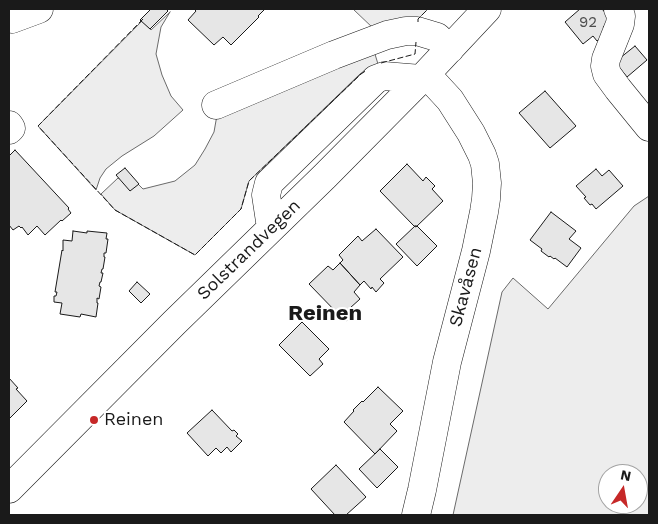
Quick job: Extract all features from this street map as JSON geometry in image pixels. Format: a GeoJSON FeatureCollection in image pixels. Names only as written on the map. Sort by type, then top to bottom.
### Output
{"type":"FeatureCollection","features":[{"type":"Feature","properties":{"kind":"street"},"geometry":{"type":"LineString","coordinates":[[9,17],[12,19],[39,9]]}},
{"type":"Feature","properties":{"kind":"street","name":"Solstrandvegen"},"geometry":{"type":"LineString","coordinates":[[9,488],[424,77],[487,9]]}},
{"type":"Feature","properties":{"kind":"street"},"geometry":{"type":"LineString","coordinates":[[618,9],[621,16],[620,24],[606,59],[607,74],[649,127]]}},
{"type":"Feature","properties":{"kind":"street"},"geometry":{"type":"LineString","coordinates":[[216,105],[334,55],[387,35],[417,31],[437,37],[450,49]]}},
{"type":"Feature","properties":{"kind":"street","name":"Skavåsen"},"geometry":{"type":"LineString","coordinates":[[416,515],[446,362],[484,212],[487,183],[485,164],[471,133],[450,100],[424,77]]}},
{"type":"Feature","properties":{"kind":"street"},"geometry":{"type":"LineString","coordinates":[[9,125],[11,128],[9,130]]}},
{"type":"Feature","properties":{"kind":"shaded area"},"geometry":{"type":"Polygon","coordinates":[[[353,9],[428,9],[418,19],[374,29],[353,9]]]}},
{"type":"Feature","properties":{"kind":"shaded area"},"geometry":{"type":"Polygon","coordinates":[[[170,12],[161,27],[156,54],[171,96],[183,110],[154,136],[122,156],[106,169],[100,178],[96,190],[38,126],[142,21],[151,30],[170,12]]]}},
{"type":"Feature","properties":{"kind":"shaded area"},"geometry":{"type":"Polygon","coordinates":[[[374,51],[378,64],[360,74],[249,181],[241,209],[195,255],[115,210],[101,194],[118,178],[138,184],[143,189],[175,181],[195,165],[214,132],[217,115],[374,51]]]}},
{"type":"Feature","properties":{"kind":"shaded area"},"geometry":{"type":"Polygon","coordinates":[[[649,196],[649,515],[453,515],[502,292],[513,278],[548,309],[634,206],[649,196]]]}},
{"type":"Feature","properties":{"kind":"building"},"geometry":{"type":"Polygon","coordinates":[[[151,9],[166,9],[168,11],[150,29],[140,20],[151,9]]]}},
{"type":"Feature","properties":{"kind":"building"},"geometry":{"type":"Polygon","coordinates":[[[194,9],[265,9],[231,45],[223,37],[214,45],[188,20],[196,11],[194,9]]]}},
{"type":"Feature","properties":{"kind":"building"},"geometry":{"type":"Polygon","coordinates":[[[580,9],[602,9],[610,18],[603,27],[608,33],[597,41],[593,36],[583,44],[565,22],[580,9]]]}},
{"type":"Feature","properties":{"kind":"building"},"geometry":{"type":"Polygon","coordinates":[[[635,46],[647,60],[627,77],[615,62],[635,46]]]}},
{"type":"Feature","properties":{"kind":"building"},"geometry":{"type":"Polygon","coordinates":[[[545,91],[576,126],[550,148],[519,113],[545,91]]]}},
{"type":"Feature","properties":{"kind":"building"},"geometry":{"type":"Polygon","coordinates":[[[15,150],[69,208],[71,213],[45,235],[37,226],[28,235],[22,227],[19,226],[13,230],[9,225],[9,156],[15,150]]]}},
{"type":"Feature","properties":{"kind":"building"},"geometry":{"type":"Polygon","coordinates":[[[407,164],[423,181],[426,177],[435,186],[432,189],[443,201],[416,227],[380,191],[407,164]]]}},
{"type":"Feature","properties":{"kind":"building"},"geometry":{"type":"Polygon","coordinates":[[[125,168],[139,184],[130,191],[116,175],[125,168]]]}},
{"type":"Feature","properties":{"kind":"building"},"geometry":{"type":"Polygon","coordinates":[[[596,169],[602,176],[609,170],[623,186],[596,209],[592,204],[590,205],[584,198],[586,197],[576,186],[596,169]]]}},
{"type":"Feature","properties":{"kind":"building"},"geometry":{"type":"Polygon","coordinates":[[[551,212],[576,231],[569,239],[581,248],[567,267],[555,258],[549,257],[530,240],[551,212]]]}},
{"type":"Feature","properties":{"kind":"building"},"geometry":{"type":"Polygon","coordinates":[[[415,226],[437,246],[417,266],[396,244],[415,226]]]}},
{"type":"Feature","properties":{"kind":"building"},"geometry":{"type":"Polygon","coordinates":[[[376,229],[403,257],[380,279],[384,283],[376,292],[364,281],[360,285],[340,263],[343,260],[339,255],[358,236],[362,241],[376,229]]]}},
{"type":"Feature","properties":{"kind":"building"},"geometry":{"type":"Polygon","coordinates":[[[73,231],[107,233],[106,239],[108,239],[99,286],[101,287],[99,299],[97,298],[96,317],[81,314],[80,317],[60,314],[62,303],[54,302],[63,251],[63,240],[72,241],[73,231]]]}},
{"type":"Feature","properties":{"kind":"building"},"geometry":{"type":"Polygon","coordinates":[[[340,263],[360,285],[354,292],[360,299],[350,308],[355,313],[346,321],[309,284],[328,266],[333,270],[340,263]]]}},
{"type":"Feature","properties":{"kind":"building"},"geometry":{"type":"Polygon","coordinates":[[[137,282],[150,294],[141,303],[129,291],[137,282]]]}},
{"type":"Feature","properties":{"kind":"building"},"geometry":{"type":"Polygon","coordinates":[[[302,322],[329,349],[319,359],[323,364],[310,376],[279,345],[302,322]]]}},
{"type":"Feature","properties":{"kind":"building"},"geometry":{"type":"Polygon","coordinates":[[[9,378],[27,401],[9,419],[9,378]]]}},
{"type":"Feature","properties":{"kind":"building"},"geometry":{"type":"Polygon","coordinates":[[[378,387],[403,411],[390,424],[397,431],[375,454],[344,422],[353,410],[378,387]]]}},
{"type":"Feature","properties":{"kind":"building"},"geometry":{"type":"Polygon","coordinates":[[[212,410],[232,431],[234,430],[238,434],[236,436],[242,441],[231,452],[227,447],[221,453],[216,448],[208,456],[187,433],[212,410]]]}},
{"type":"Feature","properties":{"kind":"building"},"geometry":{"type":"Polygon","coordinates":[[[380,449],[398,467],[377,488],[359,469],[380,449]]]}},
{"type":"Feature","properties":{"kind":"building"},"geometry":{"type":"Polygon","coordinates":[[[336,465],[366,497],[346,515],[335,515],[311,489],[336,465]]]}},
{"type":"Feature","properties":{"kind":"fence"},"geometry":{"type":"LineString","coordinates":[[418,22],[418,19],[428,9]]}},
{"type":"Feature","properties":{"kind":"fence"},"geometry":{"type":"LineString","coordinates":[[143,19],[38,126],[115,210],[195,255],[241,209],[249,181],[367,70]]}},
{"type":"Feature","properties":{"kind":"fence"},"geometry":{"type":"LineString","coordinates":[[381,63],[415,54],[416,42]]}},
{"type":"Feature","properties":{"kind":"place","name":"Reinen"},"geometry":{"type":"Point","coordinates":[94,420]}},
{"type":"Feature","properties":{"kind":"district","name":"Reinen"},"geometry":{"type":"Point","coordinates":[325,314]}}]}
